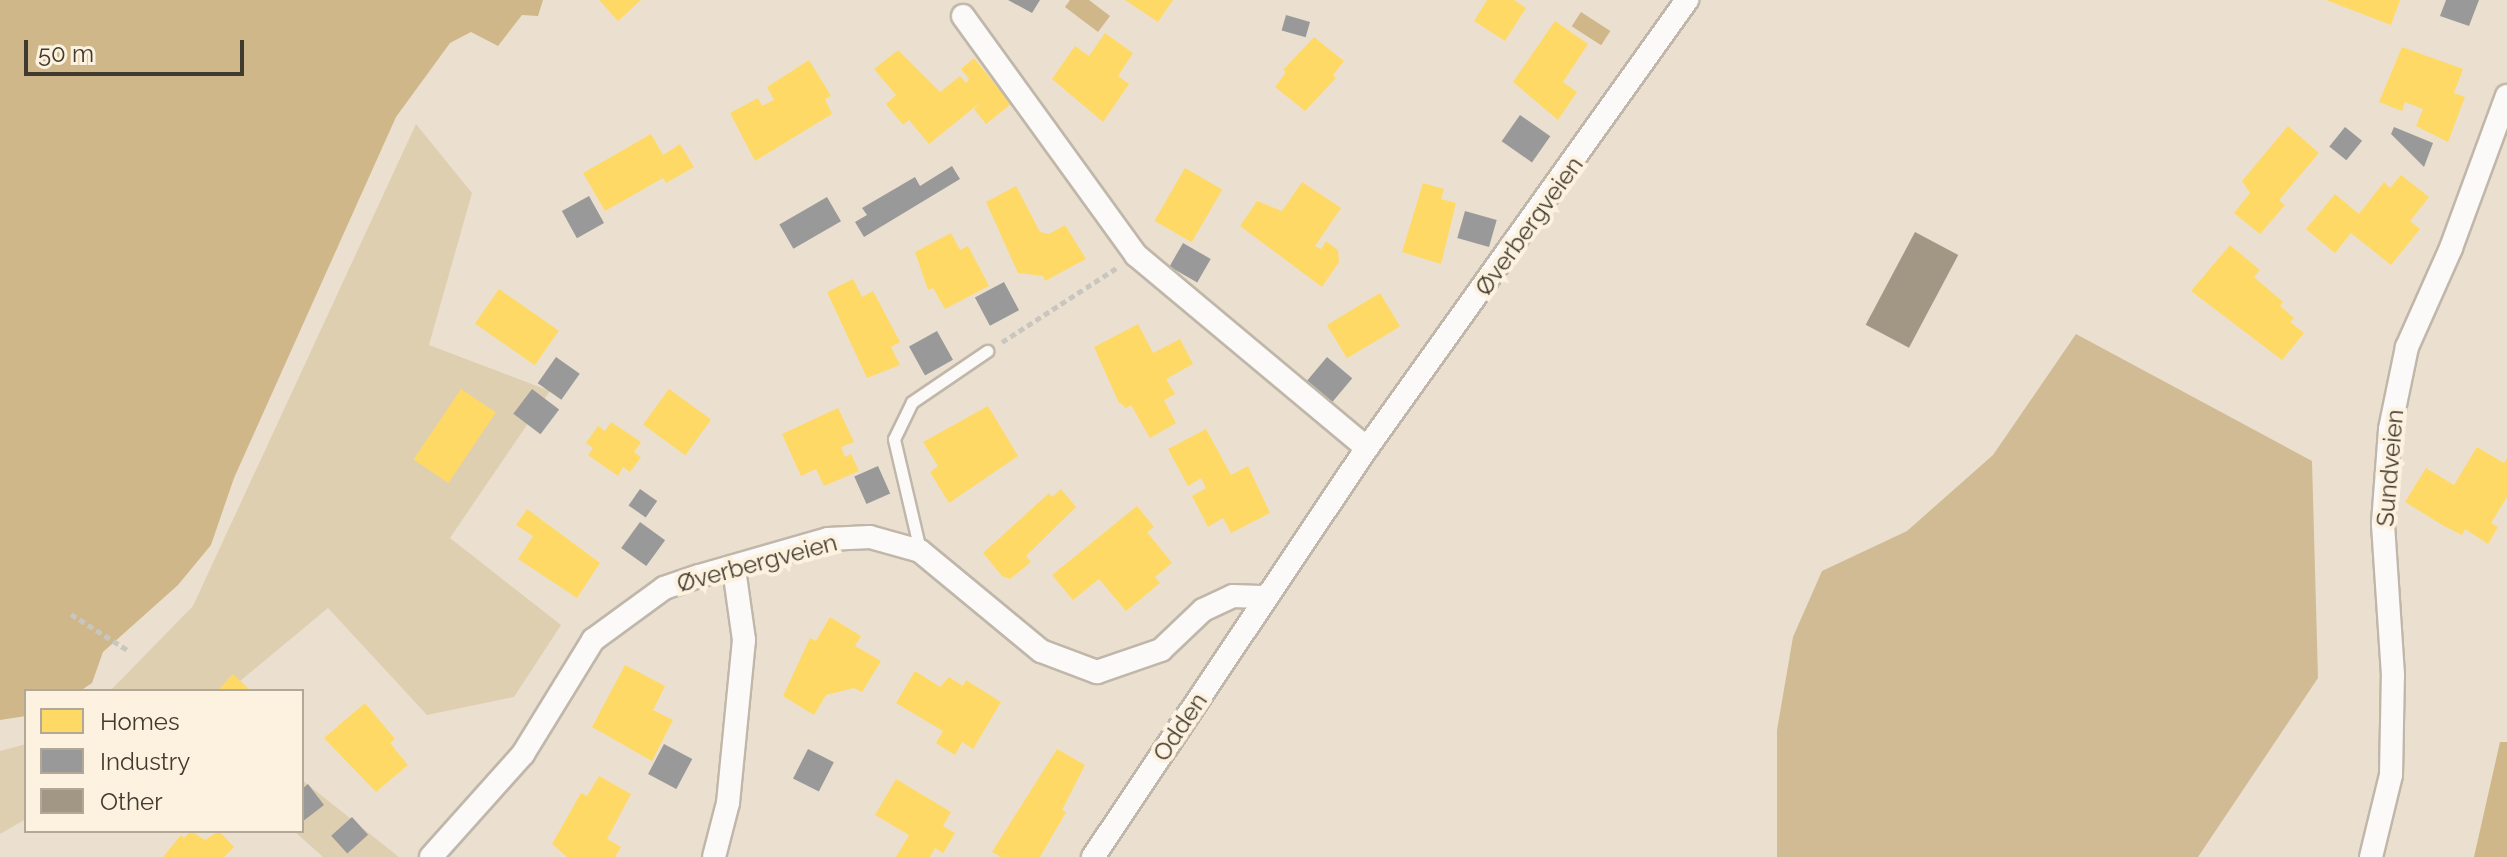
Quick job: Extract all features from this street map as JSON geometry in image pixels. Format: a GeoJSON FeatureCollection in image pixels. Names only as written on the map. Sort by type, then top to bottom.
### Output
{"type":"FeatureCollection","features":[{"type":"Feature","properties":{"kind":"street","name":"Øverbergveien"},"geometry":{"type":"LineString","coordinates":[[431,857],[523,754],[593,640],[664,588],[828,539],[870,537],[920,551],[1041,651],[1097,672],[1161,650],[1203,610],[1233,596],[1267,597],[1367,448],[1687,0]]}},
{"type":"Feature","properties":{"kind":"street"},"geometry":{"type":"LineString","coordinates":[[963,16],[1136,255],[1367,448]]}},
{"type":"Feature","properties":{"kind":"street","name":"Sundveien"},"geometry":{"type":"LineString","coordinates":[[2371,857],[2391,775],[2393,675],[2383,523],[2390,429],[2407,347],[2507,96]]}},
{"type":"Feature","properties":{"kind":"street"},"geometry":{"type":"LineString","coordinates":[[714,857],[728,803],[744,640],[734,569]]}},
{"type":"Feature","properties":{"kind":"street","name":"Odden"},"geometry":{"type":"LineString","coordinates":[[1093,857],[1267,597]]}},
{"type":"Feature","properties":{"kind":"lane"},"geometry":{"type":"LineString","coordinates":[[920,551],[894,439],[912,402],[987,351]]}},
{"type":"Feature","properties":{"kind":"path"},"geometry":{"type":"LineString","coordinates":[[987,351],[1136,255]]}},
{"type":"Feature","properties":{"kind":"path"},"geometry":{"type":"LineString","coordinates":[[71,614],[129,651]]}},
{"type":"Feature","properties":{"kind":"shaded area"},"geometry":{"type":"Polygon","coordinates":[[[0,0],[543,0],[538,16],[522,15],[498,46],[471,32],[450,43],[396,117],[234,478],[211,545],[178,585],[103,652],[92,683],[83,689],[24,689],[24,716],[0,720],[0,0]]]}},
{"type":"Feature","properties":{"kind":"shaded area"},"geometry":{"type":"Polygon","coordinates":[[[1070,0],[1089,0],[1110,16],[1098,32],[1065,7],[1070,0]]]}},
{"type":"Feature","properties":{"kind":"shaded area"},"geometry":{"type":"Polygon","coordinates":[[[1581,12],[1610,31],[1601,45],[1572,26],[1581,12]]]}},
{"type":"Feature","properties":{"kind":"shaded area"},"geometry":{"type":"Polygon","coordinates":[[[416,124],[472,193],[429,345],[550,391],[450,538],[561,625],[514,697],[427,715],[328,608],[230,689],[112,689],[193,606],[416,124]]]}},
{"type":"Feature","properties":{"kind":"shaded area"},"geometry":{"type":"Polygon","coordinates":[[[2076,334],[2312,461],[2318,678],[2198,857],[1777,857],[1777,730],[1793,637],[1822,571],[1907,531],[1993,455],[2076,334]]]}},
{"type":"Feature","properties":{"kind":"shaded area"},"geometry":{"type":"Polygon","coordinates":[[[2500,742],[2507,742],[2507,857],[2474,857],[2500,742]]]}},
{"type":"Feature","properties":{"kind":"shaded area"},"geometry":{"type":"Polygon","coordinates":[[[24,745],[24,820],[0,834],[0,751],[24,745]]]}},
{"type":"Feature","properties":{"kind":"shaded area"},"geometry":{"type":"Polygon","coordinates":[[[304,782],[399,857],[323,857],[296,833],[304,833],[304,782]]]}},
{"type":"Feature","properties":{"kind":"building: Homes"},"geometry":{"type":"Polygon","coordinates":[[[599,0],[641,0],[618,21],[599,0]]]}},
{"type":"Feature","properties":{"kind":"building: Homes"},"geometry":{"type":"Polygon","coordinates":[[[1125,0],[1173,0],[1158,22],[1125,0]]]}},
{"type":"Feature","properties":{"kind":"building: Homes"},"geometry":{"type":"Polygon","coordinates":[[[1487,0],[1514,0],[1526,8],[1505,41],[1474,21],[1487,0]]]}},
{"type":"Feature","properties":{"kind":"building: Homes"},"geometry":{"type":"Polygon","coordinates":[[[2326,0],[2400,0],[2391,25],[2326,0]]]}},
{"type":"Feature","properties":{"kind":"building: Homes"},"geometry":{"type":"Polygon","coordinates":[[[1555,21],[1588,44],[1563,82],[1577,92],[1558,120],[1513,82],[1555,21]]]}},
{"type":"Feature","properties":{"kind":"building: Homes"},"geometry":{"type":"Polygon","coordinates":[[[1105,33],[1133,53],[1118,76],[1129,84],[1103,122],[1052,79],[1075,46],[1089,56],[1105,33]]]}},
{"type":"Feature","properties":{"kind":"building: Homes"},"geometry":{"type":"Polygon","coordinates":[[[1314,37],[1344,61],[1333,75],[1336,78],[1305,111],[1275,87],[1286,72],[1283,70],[1314,37]]]}},
{"type":"Feature","properties":{"kind":"building: Homes"},"geometry":{"type":"Polygon","coordinates":[[[2402,47],[2463,69],[2454,93],[2465,97],[2448,142],[2416,126],[2423,109],[2405,102],[2402,111],[2379,102],[2402,47]]]}},
{"type":"Feature","properties":{"kind":"building: Homes"},"geometry":{"type":"Polygon","coordinates":[[[898,50],[940,92],[960,76],[966,83],[969,79],[961,69],[974,58],[1011,104],[986,124],[974,109],[981,102],[929,144],[909,120],[903,125],[886,104],[896,95],[874,69],[898,50]]]}},
{"type":"Feature","properties":{"kind":"building: Homes"},"geometry":{"type":"Polygon","coordinates":[[[809,60],[831,96],[825,99],[832,114],[755,161],[730,113],[758,98],[762,106],[774,100],[767,87],[809,60]]]}},
{"type":"Feature","properties":{"kind":"building: Homes"},"geometry":{"type":"Polygon","coordinates":[[[2288,126],[2319,153],[2279,200],[2285,205],[2260,234],[2234,213],[2250,193],[2242,181],[2288,126]]]}},
{"type":"Feature","properties":{"kind":"building: Homes"},"geometry":{"type":"Polygon","coordinates":[[[651,134],[663,155],[680,144],[694,167],[666,183],[663,178],[605,211],[583,173],[651,134]]]}},
{"type":"Feature","properties":{"kind":"building: Homes"},"geometry":{"type":"Polygon","coordinates":[[[1185,168],[1222,190],[1192,242],[1154,221],[1185,168]]]}},
{"type":"Feature","properties":{"kind":"building: Homes"},"geometry":{"type":"Polygon","coordinates":[[[2401,175],[2429,197],[2410,221],[2420,229],[2391,265],[2351,233],[2335,253],[2306,229],[2335,194],[2359,214],[2384,182],[2390,188],[2401,175]]]}},
{"type":"Feature","properties":{"kind":"building: Homes"},"geometry":{"type":"Polygon","coordinates":[[[1302,182],[1341,208],[1315,246],[1321,249],[1326,241],[1338,250],[1339,262],[1322,287],[1240,226],[1257,201],[1282,211],[1302,182]]]}},
{"type":"Feature","properties":{"kind":"building: Homes"},"geometry":{"type":"Polygon","coordinates":[[[1423,183],[1444,189],[1441,199],[1456,203],[1441,264],[1402,252],[1423,183]]]}},
{"type":"Feature","properties":{"kind":"building: Homes"},"geometry":{"type":"Polygon","coordinates":[[[1016,186],[1040,232],[1049,234],[1065,225],[1086,259],[1045,281],[1043,276],[1018,273],[986,202],[1016,186]]]}},
{"type":"Feature","properties":{"kind":"building: Homes"},"geometry":{"type":"Polygon","coordinates":[[[951,233],[960,250],[968,246],[989,286],[945,309],[933,288],[928,290],[915,252],[951,233]]]}},
{"type":"Feature","properties":{"kind":"building: Homes"},"geometry":{"type":"Polygon","coordinates":[[[2230,245],[2260,270],[2254,277],[2283,302],[2280,306],[2294,318],[2290,322],[2304,333],[2282,360],[2191,291],[2230,245]]]}},
{"type":"Feature","properties":{"kind":"building: Homes"},"geometry":{"type":"Polygon","coordinates":[[[853,279],[862,297],[873,291],[900,342],[891,347],[900,365],[867,378],[827,292],[853,279]]]}},
{"type":"Feature","properties":{"kind":"building: Homes"},"geometry":{"type":"Polygon","coordinates":[[[499,289],[559,331],[535,365],[475,323],[499,289]]]}},
{"type":"Feature","properties":{"kind":"building: Homes"},"geometry":{"type":"Polygon","coordinates":[[[1380,293],[1400,326],[1347,358],[1327,325],[1380,293]]]}},
{"type":"Feature","properties":{"kind":"building: Homes"},"geometry":{"type":"Polygon","coordinates":[[[1138,324],[1153,353],[1180,339],[1193,364],[1166,379],[1175,394],[1164,400],[1176,423],[1150,438],[1131,405],[1126,408],[1118,401],[1094,347],[1138,324]]]}},
{"type":"Feature","properties":{"kind":"building: Homes"},"geometry":{"type":"Polygon","coordinates":[[[461,389],[496,412],[448,483],[413,459],[461,389]]]}},
{"type":"Feature","properties":{"kind":"building: Homes"},"geometry":{"type":"Polygon","coordinates":[[[669,389],[711,420],[685,455],[643,425],[669,389]]]}},
{"type":"Feature","properties":{"kind":"building: Homes"},"geometry":{"type":"Polygon","coordinates":[[[988,406],[1018,456],[949,503],[930,472],[938,466],[923,442],[988,406]]]}},
{"type":"Feature","properties":{"kind":"building: Homes"},"geometry":{"type":"Polygon","coordinates":[[[838,408],[854,442],[841,447],[845,457],[851,454],[859,471],[824,486],[816,469],[801,476],[782,434],[838,408]]]}},
{"type":"Feature","properties":{"kind":"building: Homes"},"geometry":{"type":"Polygon","coordinates":[[[611,422],[641,442],[634,452],[641,457],[630,472],[623,467],[618,476],[588,455],[593,448],[586,443],[598,426],[605,431],[611,422]]]}},
{"type":"Feature","properties":{"kind":"building: Homes"},"geometry":{"type":"Polygon","coordinates":[[[1206,429],[1231,475],[1248,466],[1270,513],[1231,533],[1223,518],[1208,527],[1192,496],[1206,488],[1201,478],[1188,486],[1168,449],[1206,429]]]}},
{"type":"Feature","properties":{"kind":"building: Homes"},"geometry":{"type":"Polygon","coordinates":[[[2477,447],[2504,463],[2507,458],[2507,497],[2491,523],[2498,527],[2488,544],[2465,529],[2462,535],[2444,526],[2405,502],[2426,468],[2454,485],[2477,447]]]}},
{"type":"Feature","properties":{"kind":"building: Homes"},"geometry":{"type":"Polygon","coordinates":[[[1061,489],[1076,507],[1026,556],[1031,562],[1010,579],[1002,576],[983,553],[1049,493],[1052,497],[1061,489]]]}},
{"type":"Feature","properties":{"kind":"building: Homes"},"geometry":{"type":"Polygon","coordinates":[[[1137,506],[1154,527],[1147,532],[1172,563],[1155,577],[1160,583],[1126,611],[1099,579],[1073,600],[1052,575],[1137,506]]]}},
{"type":"Feature","properties":{"kind":"building: Homes"},"geometry":{"type":"Polygon","coordinates":[[[527,509],[600,563],[577,598],[518,559],[533,536],[516,525],[527,509]]]}},
{"type":"Feature","properties":{"kind":"building: Homes"},"geometry":{"type":"Polygon","coordinates":[[[830,617],[861,636],[855,646],[881,661],[862,692],[854,688],[826,695],[814,715],[783,696],[810,638],[816,641],[830,617]]]}},
{"type":"Feature","properties":{"kind":"building: Homes"},"geometry":{"type":"Polygon","coordinates":[[[625,665],[665,686],[653,710],[673,720],[652,761],[592,727],[625,665]]]}},
{"type":"Feature","properties":{"kind":"building: Homes"},"geometry":{"type":"Polygon","coordinates":[[[915,671],[940,687],[949,677],[963,686],[966,680],[1001,702],[973,749],[962,742],[955,755],[936,743],[943,731],[896,703],[915,671]]]}},
{"type":"Feature","properties":{"kind":"building: Homes"},"geometry":{"type":"Polygon","coordinates":[[[233,674],[249,689],[219,689],[233,674]]]}},
{"type":"Feature","properties":{"kind":"building: Homes"},"geometry":{"type":"Polygon","coordinates":[[[365,703],[395,739],[390,743],[408,765],[376,792],[324,738],[365,703]]]}},
{"type":"Feature","properties":{"kind":"building: Homes"},"geometry":{"type":"Polygon","coordinates":[[[1057,749],[1085,765],[1062,810],[1066,812],[1040,857],[1001,857],[992,852],[1057,749]]]}},
{"type":"Feature","properties":{"kind":"building: Homes"},"geometry":{"type":"Polygon","coordinates":[[[599,776],[631,794],[607,839],[621,847],[615,857],[567,857],[552,844],[581,793],[587,796],[599,776]]]}},
{"type":"Feature","properties":{"kind":"building: Homes"},"geometry":{"type":"Polygon","coordinates":[[[896,779],[951,812],[943,826],[955,833],[943,853],[935,848],[930,857],[896,857],[909,835],[875,815],[896,779]]]}},
{"type":"Feature","properties":{"kind":"building: Homes"},"geometry":{"type":"Polygon","coordinates":[[[194,833],[205,840],[221,833],[234,847],[224,857],[163,857],[181,835],[184,838],[194,833]]]}},
{"type":"Feature","properties":{"kind":"building: Industry"},"geometry":{"type":"Polygon","coordinates":[[[1008,0],[1040,0],[1032,13],[1008,0]]]}},
{"type":"Feature","properties":{"kind":"building: Industry"},"geometry":{"type":"Polygon","coordinates":[[[2446,0],[2479,0],[2469,26],[2440,16],[2446,0]]]}},
{"type":"Feature","properties":{"kind":"building: Industry"},"geometry":{"type":"Polygon","coordinates":[[[1286,15],[1310,22],[1306,37],[1282,30],[1286,15]]]}},
{"type":"Feature","properties":{"kind":"building: Industry"},"geometry":{"type":"Polygon","coordinates":[[[1520,115],[1550,136],[1532,162],[1502,141],[1520,115]]]}},
{"type":"Feature","properties":{"kind":"building: Industry"},"geometry":{"type":"Polygon","coordinates":[[[2345,127],[2362,141],[2346,160],[2329,146],[2345,127]]]}},
{"type":"Feature","properties":{"kind":"building: Industry"},"geometry":{"type":"Polygon","coordinates":[[[2394,127],[2433,143],[2424,167],[2391,134],[2394,127]]]}},
{"type":"Feature","properties":{"kind":"building: Industry"},"geometry":{"type":"Polygon","coordinates":[[[952,166],[960,179],[864,237],[855,222],[867,215],[862,208],[915,177],[920,186],[952,166]]]}},
{"type":"Feature","properties":{"kind":"building: Industry"},"geometry":{"type":"Polygon","coordinates":[[[589,196],[604,223],[577,238],[562,211],[589,196]]]}},
{"type":"Feature","properties":{"kind":"building: Industry"},"geometry":{"type":"Polygon","coordinates":[[[827,197],[841,221],[793,249],[779,224],[827,197]]]}},
{"type":"Feature","properties":{"kind":"building: Industry"},"geometry":{"type":"Polygon","coordinates":[[[1465,211],[1497,220],[1489,247],[1457,238],[1465,211]]]}},
{"type":"Feature","properties":{"kind":"building: Industry"},"geometry":{"type":"Polygon","coordinates":[[[1183,243],[1211,259],[1197,282],[1170,266],[1183,243]]]}},
{"type":"Feature","properties":{"kind":"building: Industry"},"geometry":{"type":"Polygon","coordinates":[[[1004,282],[1019,310],[990,326],[975,297],[1004,282]]]}},
{"type":"Feature","properties":{"kind":"building: Industry"},"geometry":{"type":"Polygon","coordinates":[[[937,331],[953,360],[925,375],[909,347],[937,331]]]}},
{"type":"Feature","properties":{"kind":"building: Industry"},"geometry":{"type":"Polygon","coordinates":[[[556,357],[580,374],[561,400],[538,383],[556,357]]]}},
{"type":"Feature","properties":{"kind":"building: Industry"},"geometry":{"type":"Polygon","coordinates":[[[1327,357],[1352,378],[1332,403],[1306,382],[1327,357]]]}},
{"type":"Feature","properties":{"kind":"building: Industry"},"geometry":{"type":"Polygon","coordinates":[[[532,389],[559,409],[540,434],[513,414],[532,389]]]}},
{"type":"Feature","properties":{"kind":"building: Industry"},"geometry":{"type":"Polygon","coordinates":[[[878,466],[890,493],[866,504],[854,477],[878,466]]]}},
{"type":"Feature","properties":{"kind":"building: Industry"},"geometry":{"type":"Polygon","coordinates":[[[640,489],[657,501],[646,517],[629,505],[640,489]]]}},
{"type":"Feature","properties":{"kind":"building: Industry"},"geometry":{"type":"Polygon","coordinates":[[[640,522],[665,540],[646,566],[621,548],[640,522]]]}},
{"type":"Feature","properties":{"kind":"building: Industry"},"geometry":{"type":"Polygon","coordinates":[[[664,744],[692,759],[676,789],[648,774],[664,744]]]}},
{"type":"Feature","properties":{"kind":"building: Industry"},"geometry":{"type":"Polygon","coordinates":[[[808,749],[834,762],[819,792],[793,778],[808,749]]]}},
{"type":"Feature","properties":{"kind":"building: Industry"},"geometry":{"type":"Polygon","coordinates":[[[308,784],[324,805],[304,820],[304,787],[308,784]]]}},
{"type":"Feature","properties":{"kind":"building: Industry"},"geometry":{"type":"Polygon","coordinates":[[[352,817],[368,835],[347,854],[331,836],[352,817]]]}},
{"type":"Feature","properties":{"kind":"building: Other"},"geometry":{"type":"Polygon","coordinates":[[[1915,232],[1958,255],[1909,348],[1866,325],[1915,232]]]}}]}
